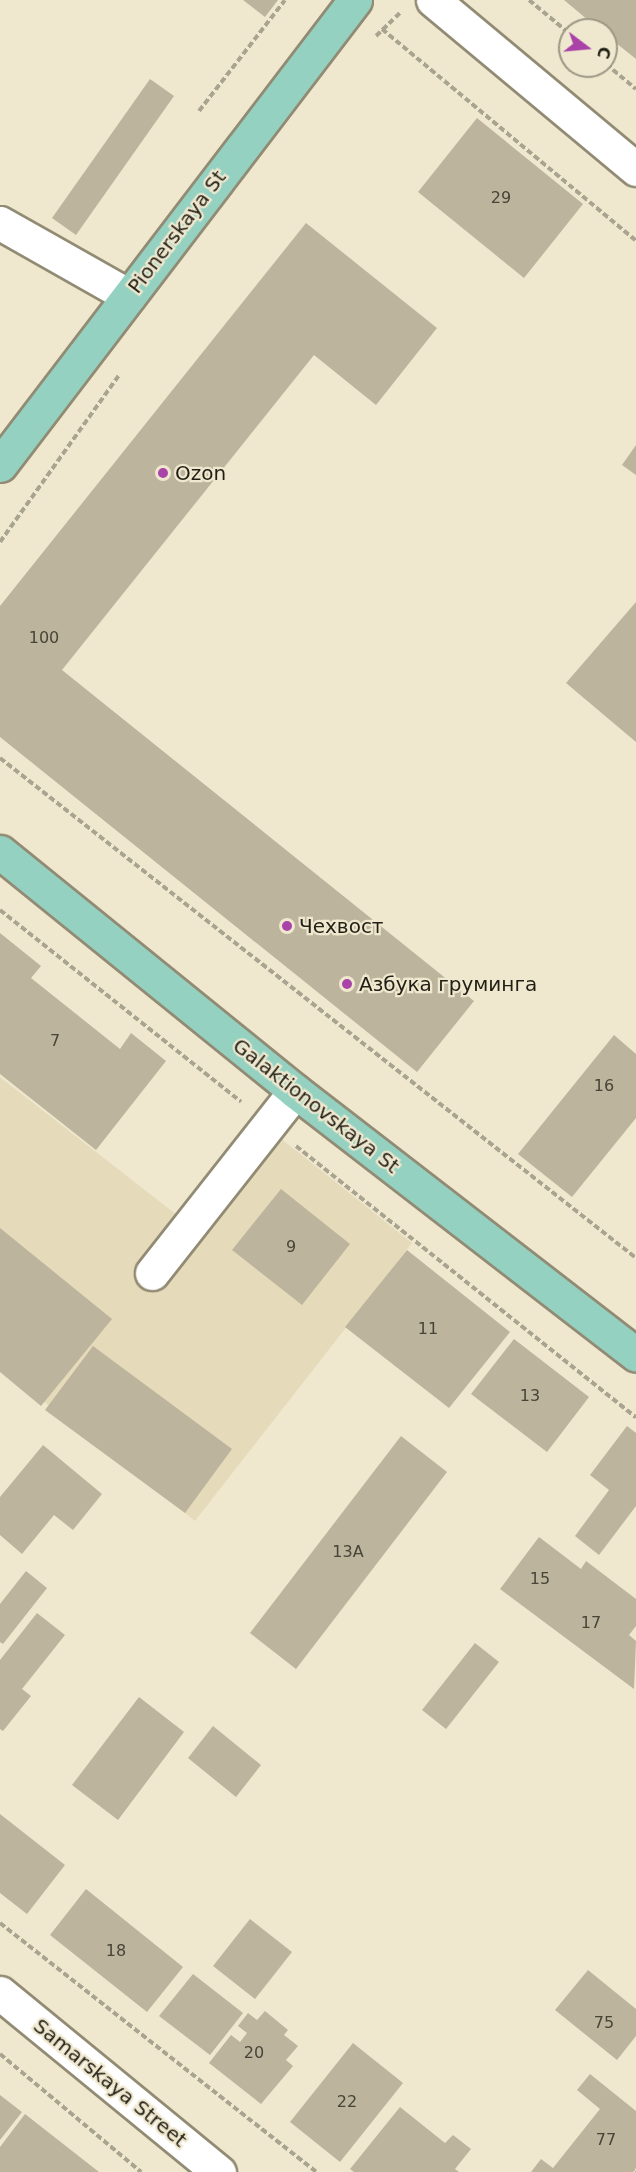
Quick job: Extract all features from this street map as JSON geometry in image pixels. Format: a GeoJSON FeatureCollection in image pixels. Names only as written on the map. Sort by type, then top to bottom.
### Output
{"type":"FeatureCollection","features":[{"type":"Feature","properties":{"kind":"main road","name":"Pionerskaya St"},"geometry":{"type":"LineString","coordinates":[[0,465],[350,6]]}},
{"type":"Feature","properties":{"kind":"main road","name":"Galaktionovskaya St"},"geometry":{"type":"LineString","coordinates":[[0,852],[295,1091],[636,1355]]}},
{"type":"Feature","properties":{"kind":"street"},"geometry":{"type":"LineString","coordinates":[[433,0],[636,169]]}},
{"type":"Feature","properties":{"kind":"street"},"geometry":{"type":"LineString","coordinates":[[0,223],[129,296]]}},
{"type":"Feature","properties":{"kind":"street"},"geometry":{"type":"LineString","coordinates":[[152,1273],[295,1091]]}},
{"type":"Feature","properties":{"kind":"street","name":"Samarskaya Street"},"geometry":{"type":"LineString","coordinates":[[0,1993],[219,2172]]}},
{"type":"Feature","properties":{"kind":"path"},"geometry":{"type":"LineString","coordinates":[[199,111],[285,0]]}},
{"type":"Feature","properties":{"kind":"path"},"geometry":{"type":"LineString","coordinates":[[529,0],[558,24]]}},
{"type":"Feature","properties":{"kind":"path"},"geometry":{"type":"LineString","coordinates":[[350,6],[384,30],[636,241]]}},
{"type":"Feature","properties":{"kind":"path"},"geometry":{"type":"LineString","coordinates":[[618,74],[636,88]]}},
{"type":"Feature","properties":{"kind":"path"},"geometry":{"type":"LineString","coordinates":[[0,758],[636,1258]]}},
{"type":"Feature","properties":{"kind":"path"},"geometry":{"type":"LineString","coordinates":[[0,910],[636,1417]]}},
{"type":"Feature","properties":{"kind":"path"},"geometry":{"type":"LineString","coordinates":[[0,1923],[316,2172]]}},
{"type":"Feature","properties":{"kind":"path"},"geometry":{"type":"LineString","coordinates":[[0,2054],[141,2172]]}},
{"type":"Feature","properties":{"kind":"shaded area"},"geometry":{"type":"Polygon","coordinates":[[[0,1077],[200,1233],[279,1137],[412,1243],[195,1521],[0,1367],[0,1077]]]}},
{"type":"Feature","properties":{"kind":"building"},"geometry":{"type":"Polygon","coordinates":[[[243,0],[278,0],[265,17],[243,0]]]}},
{"type":"Feature","properties":{"kind":"building"},"geometry":{"type":"Polygon","coordinates":[[[564,0],[636,0],[636,59],[618,45],[618,18],[586,18],[564,0]]]}},
{"type":"Feature","properties":{"kind":"building"},"geometry":{"type":"Polygon","coordinates":[[[150,79],[174,96],[76,235],[52,218],[150,79]]]}},
{"type":"Feature","properties":{"kind":"building"},"geometry":{"type":"Polygon","coordinates":[[[477,118],[583,204],[524,278],[418,192],[477,118]]]}},
{"type":"Feature","properties":{"kind":"building"},"geometry":{"type":"Polygon","coordinates":[[[306,223],[437,328],[376,405],[314,355],[62,670],[474,1001],[417,1072],[0,737],[0,606],[306,223]]]}},
{"type":"Feature","properties":{"kind":"building"},"geometry":{"type":"Polygon","coordinates":[[[636,445],[636,475],[622,465],[636,445]]]}},
{"type":"Feature","properties":{"kind":"building"},"geometry":{"type":"Polygon","coordinates":[[[636,602],[636,742],[566,683],[636,602]]]}},
{"type":"Feature","properties":{"kind":"building"},"geometry":{"type":"Polygon","coordinates":[[[0,933],[41,966],[31,978],[120,1049],[131,1033],[166,1061],[96,1150],[0,1074],[0,933]]]}},
{"type":"Feature","properties":{"kind":"building"},"geometry":{"type":"Polygon","coordinates":[[[614,1035],[636,1054],[636,1118],[572,1197],[518,1154],[614,1035]]]}},
{"type":"Feature","properties":{"kind":"building"},"geometry":{"type":"Polygon","coordinates":[[[281,1189],[350,1244],[302,1305],[232,1250],[281,1189]]]}},
{"type":"Feature","properties":{"kind":"building"},"geometry":{"type":"Polygon","coordinates":[[[0,1228],[112,1319],[41,1406],[0,1372],[0,1228]]]}},
{"type":"Feature","properties":{"kind":"building"},"geometry":{"type":"Polygon","coordinates":[[[407,1250],[510,1332],[449,1408],[345,1327],[407,1250]]]}},
{"type":"Feature","properties":{"kind":"building"},"geometry":{"type":"Polygon","coordinates":[[[514,1339],[589,1397],[547,1452],[471,1394],[514,1339]]]}},
{"type":"Feature","properties":{"kind":"building"},"geometry":{"type":"Polygon","coordinates":[[[93,1346],[232,1449],[185,1513],[45,1410],[93,1346]]]}},
{"type":"Feature","properties":{"kind":"building"},"geometry":{"type":"Polygon","coordinates":[[[627,1426],[636,1433],[636,1506],[599,1555],[575,1536],[609,1490],[590,1475],[627,1426]]]}},
{"type":"Feature","properties":{"kind":"building"},"geometry":{"type":"Polygon","coordinates":[[[401,1436],[447,1472],[296,1669],[250,1633],[401,1436]]]}},
{"type":"Feature","properties":{"kind":"building"},"geometry":{"type":"Polygon","coordinates":[[[43,1445],[102,1494],[73,1530],[54,1515],[22,1554],[0,1535],[0,1497],[43,1445]]]}},
{"type":"Feature","properties":{"kind":"building"},"geometry":{"type":"Polygon","coordinates":[[[539,1537],[581,1569],[586,1561],[636,1599],[636,1626],[629,1635],[636,1641],[634,1689],[500,1589],[539,1537]]]}},
{"type":"Feature","properties":{"kind":"building"},"geometry":{"type":"Polygon","coordinates":[[[26,1571],[47,1588],[3,1644],[0,1642],[0,1604],[26,1571]]]}},
{"type":"Feature","properties":{"kind":"building"},"geometry":{"type":"Polygon","coordinates":[[[37,1613],[65,1635],[22,1689],[31,1696],[3,1731],[0,1729],[0,1660],[37,1613]]]}},
{"type":"Feature","properties":{"kind":"building"},"geometry":{"type":"Polygon","coordinates":[[[475,1643],[499,1662],[446,1729],[422,1710],[475,1643]]]}},
{"type":"Feature","properties":{"kind":"building"},"geometry":{"type":"Polygon","coordinates":[[[139,1697],[184,1732],[118,1820],[72,1785],[139,1697]]]}},
{"type":"Feature","properties":{"kind":"building"},"geometry":{"type":"Polygon","coordinates":[[[213,1726],[261,1765],[236,1797],[188,1758],[213,1726]]]}},
{"type":"Feature","properties":{"kind":"building"},"geometry":{"type":"Polygon","coordinates":[[[0,1814],[65,1865],[27,1914],[0,1893],[0,1814]]]}},
{"type":"Feature","properties":{"kind":"building"},"geometry":{"type":"Polygon","coordinates":[[[86,1889],[183,1967],[147,2012],[50,1935],[86,1889]]]}},
{"type":"Feature","properties":{"kind":"building"},"geometry":{"type":"Polygon","coordinates":[[[250,1919],[292,1952],[255,1999],[213,1966],[250,1919]]]}},
{"type":"Feature","properties":{"kind":"building"},"geometry":{"type":"Polygon","coordinates":[[[588,1970],[636,2009],[636,2036],[617,2060],[555,2010],[588,1970]]]}},
{"type":"Feature","properties":{"kind":"building"},"geometry":{"type":"Polygon","coordinates":[[[193,1974],[243,2013],[210,2055],[159,2016],[193,1974]]]}},
{"type":"Feature","properties":{"kind":"building"},"geometry":{"type":"Polygon","coordinates":[[[265,2011],[288,2030],[284,2035],[298,2046],[286,2060],[293,2066],[261,2104],[209,2063],[231,2035],[240,2042],[247,2033],[238,2026],[248,2013],[257,2020],[265,2011]]]}},
{"type":"Feature","properties":{"kind":"building"},"geometry":{"type":"Polygon","coordinates":[[[353,2043],[403,2083],[340,2162],[290,2122],[353,2043]]]}},
{"type":"Feature","properties":{"kind":"building"},"geometry":{"type":"Polygon","coordinates":[[[590,2074],[636,2111],[636,2168],[633,2172],[531,2172],[541,2159],[553,2168],[600,2109],[577,2090],[590,2074]]]}},
{"type":"Feature","properties":{"kind":"building"},"geometry":{"type":"Polygon","coordinates":[[[0,2095],[22,2112],[0,2140],[0,2095]]]}},
{"type":"Feature","properties":{"kind":"building"},"geometry":{"type":"Polygon","coordinates":[[[400,2107],[445,2143],[453,2135],[471,2149],[455,2169],[459,2172],[354,2172],[350,2169],[400,2107]]]}},
{"type":"Feature","properties":{"kind":"building"},"geometry":{"type":"Polygon","coordinates":[[[25,2114],[99,2172],[0,2172],[0,2147],[25,2114]]]}},
{"type":"Feature","properties":{"kind":"place","name":"Ozon"},"geometry":{"type":"Point","coordinates":[163,473]}},
{"type":"Feature","properties":{"kind":"place","name":"Чехвост"},"geometry":{"type":"Point","coordinates":[287,926]}},
{"type":"Feature","properties":{"kind":"place","name":"Азбука груминга"},"geometry":{"type":"Point","coordinates":[347,984]}}]}
